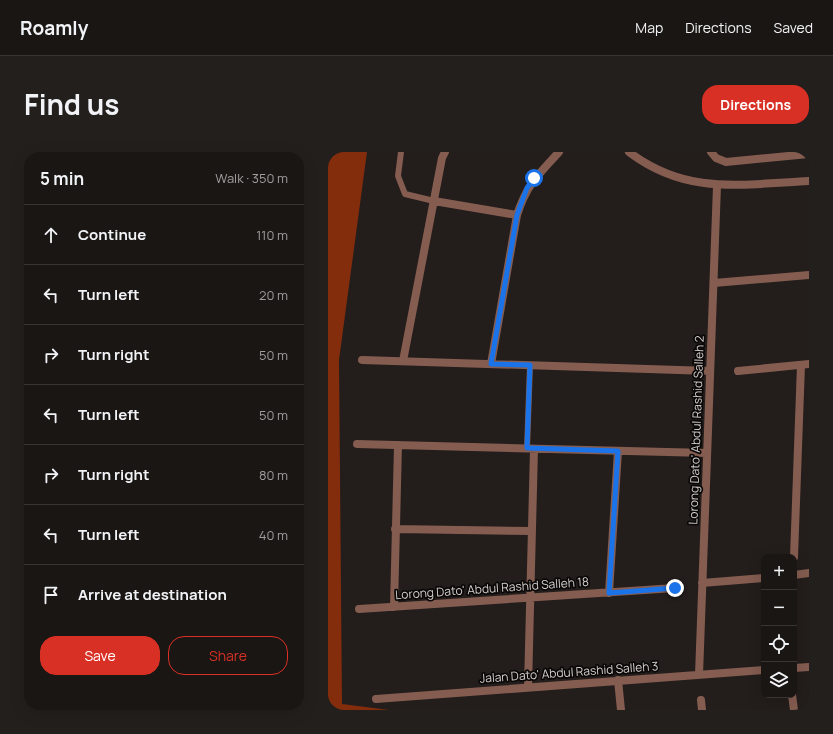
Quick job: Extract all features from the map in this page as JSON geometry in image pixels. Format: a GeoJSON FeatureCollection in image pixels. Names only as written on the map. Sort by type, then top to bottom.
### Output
{"type":"FeatureCollection","features":[{"type":"Feature","properties":{"kind":"street"},"geometry":{"type":"LineString","coordinates":[[403,361],[442,158],[445,152]]}},
{"type":"Feature","properties":{"kind":"street"},"geometry":{"type":"LineString","coordinates":[[491,364],[517,215],[527,188],[534,178],[559,152]]}},
{"type":"Feature","properties":{"kind":"street"},"geometry":{"type":"LineString","coordinates":[[629,152],[642,162],[685,181],[717,186],[809,181]]}},
{"type":"Feature","properties":{"kind":"street"},"geometry":{"type":"LineString","coordinates":[[711,152],[716,158],[726,162],[793,154],[809,154]]}},
{"type":"Feature","properties":{"kind":"street","name":"Lorong Dato' Abdul Rashid Salleh 2"},"geometry":{"type":"LineString","coordinates":[[699,675],[717,186]]}},
{"type":"Feature","properties":{"kind":"street"},"geometry":{"type":"LineString","coordinates":[[434,201],[517,215]]}},
{"type":"Feature","properties":{"kind":"street"},"geometry":{"type":"LineString","coordinates":[[714,283],[809,275]]}},
{"type":"Feature","properties":{"kind":"street"},"geometry":{"type":"LineString","coordinates":[[362,360],[710,371]]}},
{"type":"Feature","properties":{"kind":"street"},"geometry":{"type":"LineString","coordinates":[[738,371],[805,364],[794,554]]}},
{"type":"Feature","properties":{"kind":"street"},"geometry":{"type":"LineString","coordinates":[[357,444],[707,453]]}},
{"type":"Feature","properties":{"kind":"street"},"geometry":{"type":"LineString","coordinates":[[394,607],[398,445]]}},
{"type":"Feature","properties":{"kind":"street"},"geometry":{"type":"LineString","coordinates":[[528,687],[532,531],[530,449]]}},
{"type":"Feature","properties":{"kind":"street"},"geometry":{"type":"LineString","coordinates":[[609,593],[618,451]]}},
{"type":"Feature","properties":{"kind":"street"},"geometry":{"type":"LineString","coordinates":[[395,529],[532,531]]}},
{"type":"Feature","properties":{"kind":"street"},"geometry":{"type":"LineString","coordinates":[[797,575],[809,573]]}},
{"type":"Feature","properties":{"kind":"street"},"geometry":{"type":"LineString","coordinates":[[702,583],[761,578]]}},
{"type":"Feature","properties":{"kind":"street","name":"Lorong Dato' Abdul Rashid Salleh 18"},"geometry":{"type":"LineString","coordinates":[[359,609],[675,588]]}},
{"type":"Feature","properties":{"kind":"street"},"geometry":{"type":"LineString","coordinates":[[797,668],[809,667]]}},
{"type":"Feature","properties":{"kind":"street","name":"Jalan Dato' Abdul Rashid Salleh 3"},"geometry":{"type":"LineString","coordinates":[[376,699],[761,670]]}},
{"type":"Feature","properties":{"kind":"street"},"geometry":{"type":"LineString","coordinates":[[618,680],[621,710]]}},
{"type":"Feature","properties":{"kind":"street"},"geometry":{"type":"LineString","coordinates":[[792,698],[794,710]]}},
{"type":"Feature","properties":{"kind":"street"},"geometry":{"type":"LineString","coordinates":[[701,700],[702,710]]}},
{"type":"Feature","properties":{"kind":"lane"},"geometry":{"type":"LineString","coordinates":[[400,152],[398,176],[405,194],[434,201]]}},
{"type":"Feature","properties":{"kind":"lane"},"geometry":{"type":"LineString","coordinates":[[530,365],[530,449]]}},
{"type":"Feature","properties":{"kind":"shaded area"},"geometry":{"type":"Polygon","coordinates":[[[328,152],[367,152],[339,360],[342,704],[389,710],[328,710],[328,152]]]}},
{"type":"Feature","properties":{"kind":"route"},"geometry":{"type":"LineString","coordinates":[[534,178],[527,188],[517,215],[491,364],[530,365],[527,448],[618,451],[609,593],[675,588]]}}]}
